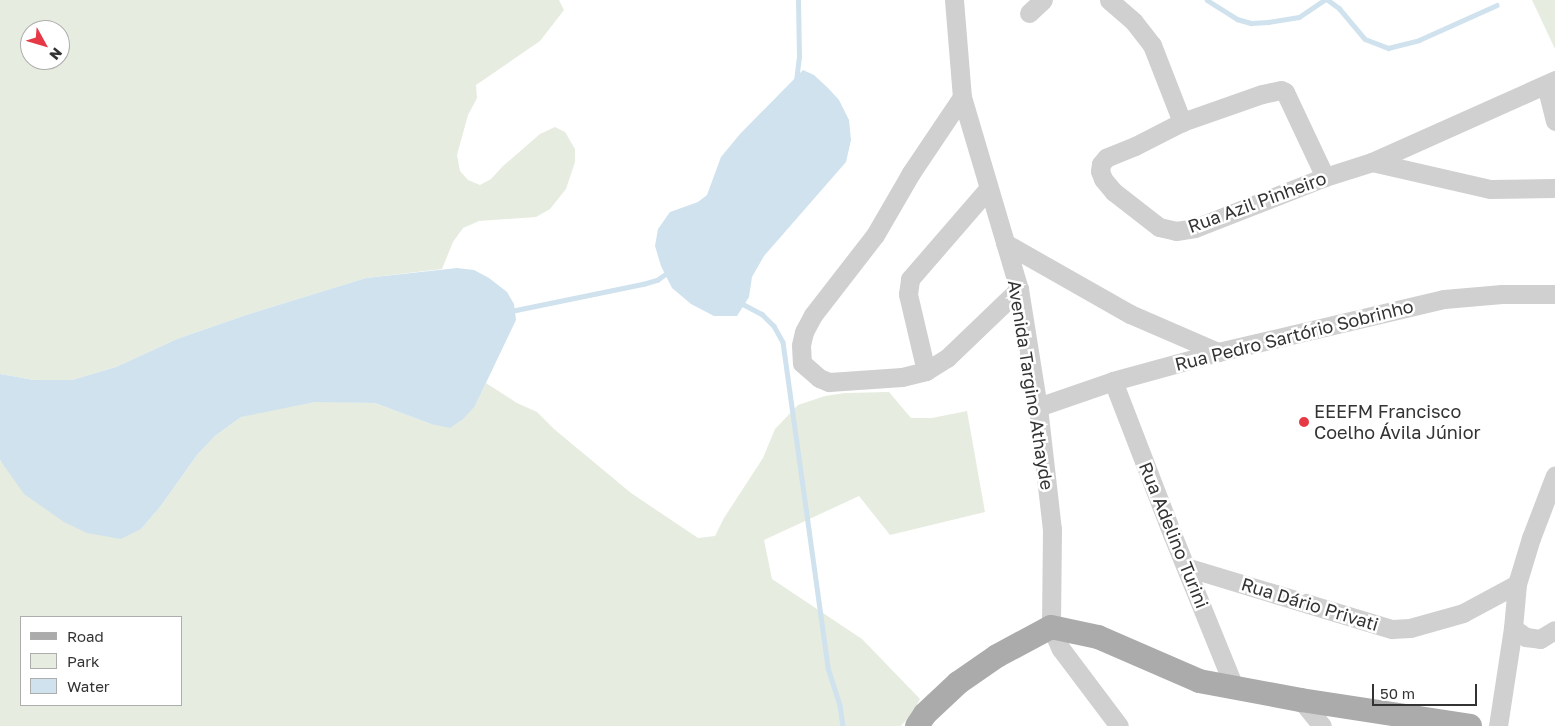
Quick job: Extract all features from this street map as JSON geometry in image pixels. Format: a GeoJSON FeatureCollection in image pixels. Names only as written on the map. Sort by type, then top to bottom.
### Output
{"type":"FeatureCollection","features":[{"type":"Feature","properties":{"kind":"main road"},"geometry":{"type":"LineString","coordinates":[[917,726],[926,714],[958,683],[1004,652],[1050,627],[1098,637],[1191,678],[1235,689],[1311,713],[1470,726]]}},
{"type":"Feature","properties":{"kind":"street","name":"Avenida Targino Athayde"},"geometry":{"type":"LineString","coordinates":[[954,0],[962,97],[1019,289],[1038,407],[1052,529],[1050,627]]}},
{"type":"Feature","properties":{"kind":"street"},"geometry":{"type":"LineString","coordinates":[[1029,13],[1043,0]]}},
{"type":"Feature","properties":{"kind":"street"},"geometry":{"type":"LineString","coordinates":[[1110,0],[1134,22],[1152,45],[1182,122],[1262,94],[1281,90],[1285,92],[1325,177]]}},
{"type":"Feature","properties":{"kind":"street","name":"Rua Azil Pinheiro"},"geometry":{"type":"LineString","coordinates":[[1182,122],[1106,158],[1101,164],[1100,171],[1107,185],[1159,227],[1176,232],[1195,228],[1325,177],[1372,162],[1550,83],[1555,121]]}},
{"type":"Feature","properties":{"kind":"street"},"geometry":{"type":"LineString","coordinates":[[962,97],[911,173],[875,235],[813,315],[804,332],[801,345],[802,362],[819,378],[830,382],[902,377],[926,371],[947,358],[1019,289]]}},
{"type":"Feature","properties":{"kind":"street"},"geometry":{"type":"LineString","coordinates":[[1372,162],[1490,189],[1555,188]]}},
{"type":"Feature","properties":{"kind":"street"},"geometry":{"type":"LineString","coordinates":[[926,371],[908,294],[910,279],[988,189]]}},
{"type":"Feature","properties":{"kind":"street"},"geometry":{"type":"LineString","coordinates":[[1005,243],[1130,314],[1218,352]]}},
{"type":"Feature","properties":{"kind":"street","name":"Rua Pedro Sartório Sobrinho"},"geometry":{"type":"LineString","coordinates":[[1038,407],[1113,382],[1218,352],[1444,299],[1502,294],[1555,294]]}},
{"type":"Feature","properties":{"kind":"street","name":"Rua Adelino Turini"},"geometry":{"type":"LineString","coordinates":[[1113,382],[1235,689]]}},
{"type":"Feature","properties":{"kind":"street"},"geometry":{"type":"LineString","coordinates":[[1498,726],[1513,628],[1517,584],[1530,538],[1555,475]]}},
{"type":"Feature","properties":{"kind":"street","name":"Rua Dário Privati"},"geometry":{"type":"LineString","coordinates":[[1186,567],[1392,629],[1410,628],[1463,613],[1517,584]]}},
{"type":"Feature","properties":{"kind":"street"},"geometry":{"type":"LineString","coordinates":[[1050,627],[1066,656],[1120,726]]}},
{"type":"Feature","properties":{"kind":"street"},"geometry":{"type":"LineString","coordinates":[[1513,628],[1526,637],[1540,639],[1555,630]]}},
{"type":"Feature","properties":{"kind":"green space"},"geometry":{"type":"Polygon","coordinates":[[[0,0],[559,0],[564,10],[540,41],[476,85],[477,98],[468,115],[457,155],[460,171],[468,180],[480,185],[491,179],[540,134],[555,127],[565,132],[575,149],[575,162],[566,189],[550,209],[536,217],[479,221],[463,228],[453,242],[442,269],[366,278],[246,315],[177,339],[116,367],[72,380],[34,380],[0,374],[0,0]]]}},
{"type":"Feature","properties":{"kind":"green space"},"geometry":{"type":"Polygon","coordinates":[[[1532,0],[1555,0],[1555,49],[1532,0]]]}},
{"type":"Feature","properties":{"kind":"green space"},"geometry":{"type":"Polygon","coordinates":[[[486,383],[517,403],[537,412],[554,429],[631,493],[698,538],[715,536],[724,518],[763,458],[775,429],[798,405],[825,396],[845,393],[889,392],[911,418],[932,418],[967,411],[985,512],[890,535],[859,496],[764,540],[772,579],[862,639],[920,699],[913,712],[901,726],[0,726],[0,461],[141,529],[160,507],[197,455],[215,436],[241,417],[281,407],[315,402],[375,403],[431,424],[475,406],[486,383]]]}},
{"type":"Feature","properties":{"kind":"water"},"geometry":{"type":"Polygon","coordinates":[[[803,70],[814,75],[828,88],[839,100],[849,120],[851,140],[846,162],[764,256],[752,277],[749,297],[737,316],[714,316],[691,304],[672,288],[661,266],[655,246],[658,229],[670,212],[698,202],[707,195],[721,157],[740,134],[803,70]]]}},
{"type":"Feature","properties":{"kind":"water"},"geometry":{"type":"Polygon","coordinates":[[[457,268],[474,270],[489,278],[507,292],[514,304],[516,320],[475,406],[463,419],[450,428],[431,424],[375,403],[315,402],[241,417],[215,436],[197,455],[160,507],[141,529],[121,539],[87,533],[64,522],[24,494],[0,460],[0,374],[34,380],[72,380],[116,367],[177,339],[246,315],[366,278],[457,268]]]}},
{"type":"Feature","properties":{"kind":"waterway"},"geometry":{"type":"LineString","coordinates":[[796,81],[799,57],[798,0]]}},
{"type":"Feature","properties":{"kind":"waterway"},"geometry":{"type":"LineString","coordinates":[[1207,0],[1237,19],[1251,23],[1299,17],[1324,0]]}},
{"type":"Feature","properties":{"kind":"waterway"},"geometry":{"type":"LineString","coordinates":[[1328,0],[1339,8],[1365,39],[1388,48],[1419,40],[1497,5]]}},
{"type":"Feature","properties":{"kind":"waterway"},"geometry":{"type":"LineString","coordinates":[[511,311],[643,284],[657,280],[670,271]]}},
{"type":"Feature","properties":{"kind":"waterway"},"geometry":{"type":"LineString","coordinates":[[741,303],[762,314],[774,326],[783,342],[828,668],[840,705],[843,726]]}},
{"type":"Feature","properties":{"kind":"place","name":"EEEFM Francisco Coelho Ávila Júnior"},"geometry":{"type":"Point","coordinates":[1304,422]}}]}
